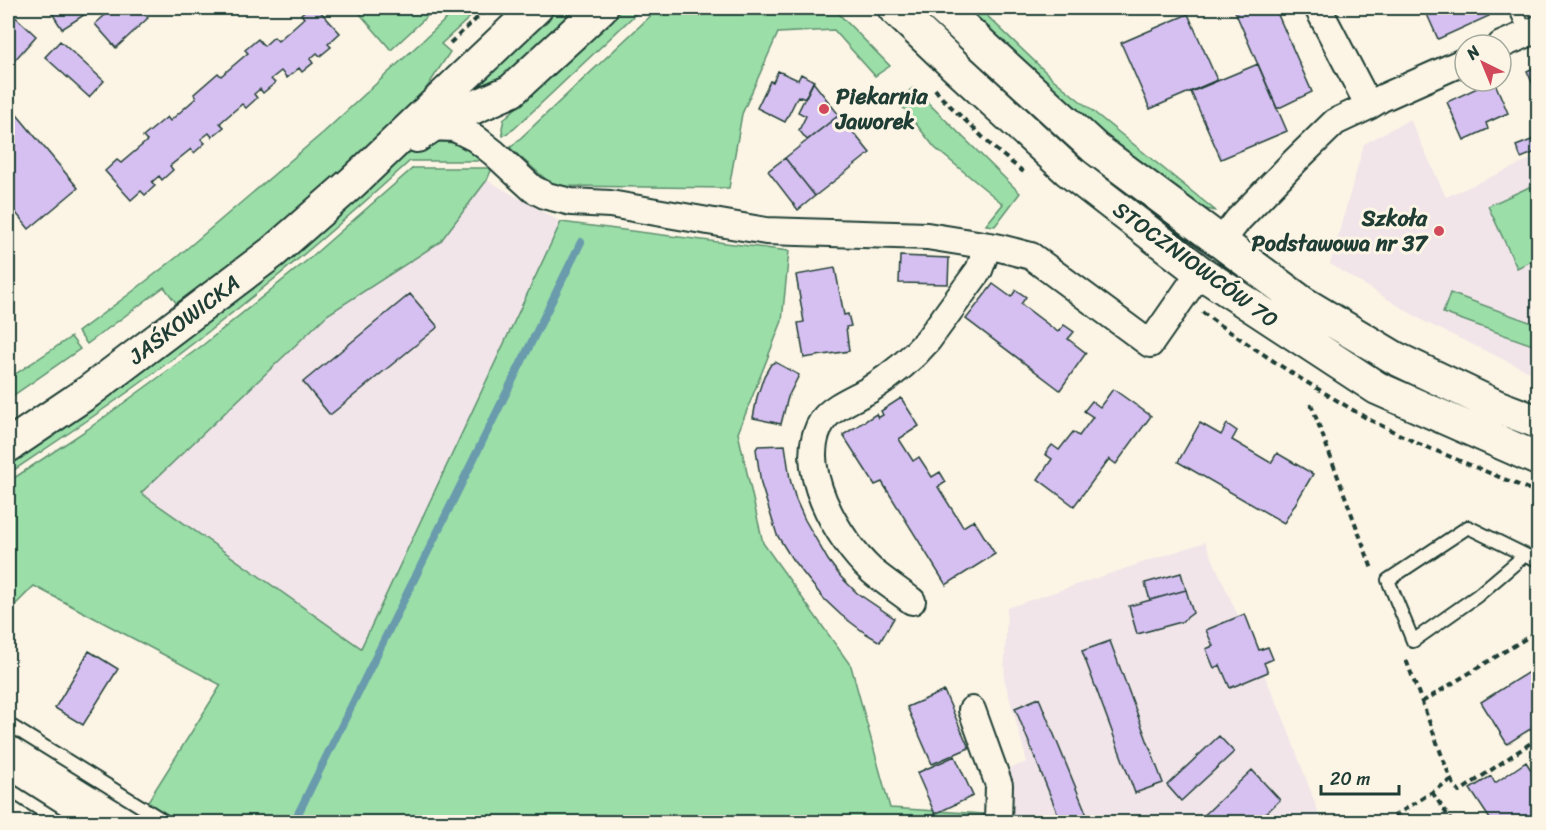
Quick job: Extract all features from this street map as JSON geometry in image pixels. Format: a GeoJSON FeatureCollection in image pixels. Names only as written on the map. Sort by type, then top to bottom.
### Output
{"type":"FeatureCollection","features":[{"type":"Feature","properties":{"kind":"street","name":"JAŚKOWICKA"},"geometry":{"type":"LineString","coordinates":[[8,446],[88,392],[273,252],[353,182],[536,8]]}},
{"type":"Feature","properties":{"kind":"street","name":"JAŚKOWICKA"},"geometry":{"type":"LineString","coordinates":[[353,182],[430,127],[511,91],[601,8]]}},
{"type":"Feature","properties":{"kind":"street","name":"STOCZNIOWCÓW 70"},"geometry":{"type":"LineString","coordinates":[[894,8],[1068,170],[1200,272],[1377,388],[1539,459]]}},
{"type":"Feature","properties":{"kind":"street","name":"STOCZNIOWCÓW 70"},"geometry":{"type":"LineString","coordinates":[[942,8],[1096,149],[1303,303],[1395,358],[1496,406],[1539,422]]}},
{"type":"Feature","properties":{"kind":"street"},"geometry":{"type":"LineString","coordinates":[[1318,8],[1369,106]]}},
{"type":"Feature","properties":{"kind":"street"},"geometry":{"type":"LineString","coordinates":[[1513,40],[1533,32]]}},
{"type":"Feature","properties":{"kind":"street"},"geometry":{"type":"LineString","coordinates":[[1221,242],[1238,220],[1335,122],[1453,66]]}},
{"type":"Feature","properties":{"kind":"street"},"geometry":{"type":"LineString","coordinates":[[430,127],[455,129],[475,138],[532,189],[571,202],[610,204],[766,231],[927,236],[984,245],[1032,256],[1150,344],[1200,272]]}},
{"type":"Feature","properties":{"kind":"street"},"geometry":{"type":"LineString","coordinates":[[912,601],[872,570],[845,540],[815,478],[813,448],[824,419],[841,405],[870,389],[919,351],[979,270],[985,254],[984,245]]}},
{"type":"Feature","properties":{"kind":"street"},"geometry":{"type":"LineString","coordinates":[[972,710],[999,785],[998,822]]}},
{"type":"Feature","properties":{"kind":"lane"},"geometry":{"type":"LineString","coordinates":[[1515,8],[1533,32]]}},
{"type":"Feature","properties":{"kind":"lane"},"geometry":{"type":"LineString","coordinates":[[1525,555],[1477,596],[1413,641],[1388,580],[1468,527],[1539,560]]}},
{"type":"Feature","properties":{"kind":"lane"},"geometry":{"type":"LineString","coordinates":[[8,724],[166,822]]}},
{"type":"Feature","properties":{"kind":"lane"},"geometry":{"type":"LineString","coordinates":[[8,789],[60,822]]}},
{"type":"Feature","properties":{"kind":"path"},"geometry":{"type":"LineString","coordinates":[[450,43],[488,8]]}},
{"type":"Feature","properties":{"kind":"path"},"geometry":{"type":"LineString","coordinates":[[1422,702],[1539,631]]}},
{"type":"Feature","properties":{"kind":"path"},"geometry":{"type":"LineString","coordinates":[[1450,780],[1459,792],[1539,738]]}},
{"type":"Feature","properties":{"kind":"path"},"geometry":{"type":"LineString","coordinates":[[1432,792],[1452,822]]}},
{"type":"Feature","properties":{"kind":"shaded area","name":"Szkoła Podstawowa nr 37"},"geometry":{"type":"Polygon","coordinates":[[[1410,119],[1446,197],[1538,156],[1538,376],[1425,322],[1330,264],[1364,144],[1410,119]]]}},
{"type":"Feature","properties":{"kind":"shaded area"},"geometry":{"type":"Polygon","coordinates":[[[487,180],[561,222],[361,648],[141,493],[327,315],[440,242],[487,180]]]}},
{"type":"Feature","properties":{"kind":"shaded area"},"geometry":{"type":"Polygon","coordinates":[[[1205,542],[1284,719],[1322,822],[1007,822],[1008,769],[1027,762],[1004,678],[1007,608],[1205,542]]]}},
{"type":"Feature","properties":{"kind":"green space"},"geometry":{"type":"Polygon","coordinates":[[[355,8],[436,8],[391,50],[355,8]]]}},
{"type":"Feature","properties":{"kind":"green space"},"geometry":{"type":"Polygon","coordinates":[[[458,8],[480,8],[441,44],[450,52],[422,95],[402,119],[277,228],[180,308],[164,287],[87,344],[78,332],[177,257],[324,132],[458,8]]]}},
{"type":"Feature","properties":{"kind":"green space"},"geometry":{"type":"Polygon","coordinates":[[[558,8],[581,8],[510,74],[475,88],[558,8]]]}},
{"type":"Feature","properties":{"kind":"green space"},"geometry":{"type":"Polygon","coordinates":[[[623,8],[642,8],[514,129],[503,136],[504,119],[623,8]]]}},
{"type":"Feature","properties":{"kind":"green space"},"geometry":{"type":"Polygon","coordinates":[[[659,8],[833,8],[890,66],[875,76],[834,30],[778,33],[742,114],[729,188],[562,186],[549,182],[510,148],[659,8]]]}},
{"type":"Feature","properties":{"kind":"green space"},"geometry":{"type":"Polygon","coordinates":[[[966,8],[979,8],[1053,79],[1216,211],[1201,208],[1179,193],[1108,137],[966,8]]]}},
{"type":"Feature","properties":{"kind":"green space"},"geometry":{"type":"Polygon","coordinates":[[[913,88],[1020,193],[995,226],[986,225],[1003,204],[935,148],[897,100],[913,88]]]}},
{"type":"Feature","properties":{"kind":"green space"},"geometry":{"type":"Polygon","coordinates":[[[432,142],[458,145],[482,157],[477,161],[410,161],[316,244],[220,323],[118,399],[8,474],[8,465],[186,339],[282,262],[405,155],[415,148],[432,142]]]}},
{"type":"Feature","properties":{"kind":"green space"},"geometry":{"type":"Polygon","coordinates":[[[413,168],[492,168],[487,180],[440,242],[327,315],[141,493],[361,648],[561,222],[789,251],[782,321],[738,433],[763,543],[851,666],[890,808],[983,814],[982,822],[135,822],[221,685],[34,586],[8,612],[8,482],[88,429],[203,345],[310,258],[413,168]]]}},
{"type":"Feature","properties":{"kind":"green space"},"geometry":{"type":"Polygon","coordinates":[[[1538,183],[1538,258],[1517,268],[1488,206],[1538,183]]]}},
{"type":"Feature","properties":{"kind":"green space"},"geometry":{"type":"Polygon","coordinates":[[[1450,293],[1538,325],[1538,347],[1443,313],[1450,293]]]}},
{"type":"Feature","properties":{"kind":"green space"},"geometry":{"type":"Polygon","coordinates":[[[71,337],[80,349],[8,399],[8,379],[71,337]]]}},
{"type":"Feature","properties":{"kind":"building"},"geometry":{"type":"Polygon","coordinates":[[[53,8],[95,8],[62,29],[50,10],[53,8]]]}},
{"type":"Feature","properties":{"kind":"building"},"geometry":{"type":"Polygon","coordinates":[[[113,8],[139,8],[148,18],[116,48],[95,24],[113,8]]]}},
{"type":"Feature","properties":{"kind":"building"},"geometry":{"type":"Polygon","coordinates":[[[308,8],[317,8],[340,33],[328,44],[331,47],[320,56],[317,53],[310,59],[313,63],[302,72],[299,68],[287,78],[281,71],[271,79],[275,83],[263,93],[260,89],[254,94],[257,98],[246,108],[242,104],[220,123],[224,127],[212,137],[209,133],[201,139],[205,143],[194,153],[191,149],[170,166],[173,170],[162,180],[159,176],[152,182],[155,186],[145,195],[141,191],[131,200],[105,171],[117,160],[121,163],[147,141],[143,137],[167,117],[170,121],[196,98],[194,94],[218,73],[221,76],[248,53],[245,50],[258,39],[264,46],[274,37],[278,41],[304,18],[301,14],[308,8]]]}},
{"type":"Feature","properties":{"kind":"building"},"geometry":{"type":"Polygon","coordinates":[[[1275,8],[1312,92],[1277,109],[1234,9],[1275,8]]]}},
{"type":"Feature","properties":{"kind":"building"},"geometry":{"type":"Polygon","coordinates":[[[1419,8],[1437,8],[1422,14],[1419,8]]]}},
{"type":"Feature","properties":{"kind":"building"},"geometry":{"type":"Polygon","coordinates":[[[1437,8],[1485,8],[1489,16],[1438,39],[1426,12],[1437,8]]]}},
{"type":"Feature","properties":{"kind":"building"},"geometry":{"type":"Polygon","coordinates":[[[8,10],[36,36],[14,61],[8,55],[8,10]]]}},
{"type":"Feature","properties":{"kind":"building"},"geometry":{"type":"Polygon","coordinates":[[[1188,14],[1217,80],[1150,109],[1121,43],[1188,14]]]}},
{"type":"Feature","properties":{"kind":"building"},"geometry":{"type":"Polygon","coordinates":[[[60,41],[104,81],[89,97],[45,57],[60,41]]]}},
{"type":"Feature","properties":{"kind":"building"},"geometry":{"type":"Polygon","coordinates":[[[1258,64],[1287,131],[1221,159],[1191,92],[1258,64]]]}},
{"type":"Feature","properties":{"kind":"building"},"geometry":{"type":"Polygon","coordinates":[[[1538,66],[1538,96],[1527,71],[1538,66]]]}},
{"type":"Feature","properties":{"kind":"building"},"geometry":{"type":"Polygon","coordinates":[[[778,71],[798,80],[801,74],[814,81],[805,99],[798,96],[785,122],[757,108],[770,81],[773,82],[778,71]]]}},
{"type":"Feature","properties":{"kind":"building"},"geometry":{"type":"Polygon","coordinates":[[[813,82],[839,115],[807,140],[799,130],[806,116],[798,112],[813,82]]]}},
{"type":"Feature","properties":{"kind":"building"},"geometry":{"type":"Polygon","coordinates":[[[1466,93],[1499,93],[1508,113],[1486,123],[1488,129],[1464,140],[1447,102],[1466,93]]]}},
{"type":"Feature","properties":{"kind":"building"},"geometry":{"type":"Polygon","coordinates":[[[8,104],[78,188],[29,229],[8,203],[8,104]]]}},
{"type":"Feature","properties":{"kind":"building"},"geometry":{"type":"Polygon","coordinates":[[[839,115],[870,153],[815,196],[785,158],[839,115]]]}},
{"type":"Feature","properties":{"kind":"building"},"geometry":{"type":"Polygon","coordinates":[[[1534,139],[1538,151],[1521,158],[1516,146],[1534,139]]]}},
{"type":"Feature","properties":{"kind":"building"},"geometry":{"type":"Polygon","coordinates":[[[785,158],[815,196],[798,210],[768,171],[785,158]]]}},
{"type":"Feature","properties":{"kind":"building"},"geometry":{"type":"Polygon","coordinates":[[[900,256],[949,258],[948,284],[899,283],[900,256]]]}},
{"type":"Feature","properties":{"kind":"building"},"geometry":{"type":"Polygon","coordinates":[[[835,268],[844,315],[848,314],[851,326],[846,327],[849,351],[804,358],[798,323],[804,322],[796,275],[835,268]]]}},
{"type":"Feature","properties":{"kind":"building"},"geometry":{"type":"Polygon","coordinates":[[[993,284],[1011,297],[1016,290],[1026,297],[1021,304],[1058,332],[1064,325],[1074,332],[1068,339],[1086,353],[1060,390],[966,319],[993,284]]]}},
{"type":"Feature","properties":{"kind":"building"},"geometry":{"type":"Polygon","coordinates":[[[410,294],[438,327],[330,415],[303,382],[410,294]]]}},
{"type":"Feature","properties":{"kind":"building"},"geometry":{"type":"Polygon","coordinates":[[[775,362],[799,375],[788,397],[781,424],[753,418],[764,376],[771,364],[775,362]]]}},
{"type":"Feature","properties":{"kind":"building"},"geometry":{"type":"Polygon","coordinates":[[[1113,389],[1151,416],[1116,464],[1109,459],[1074,506],[1038,479],[1052,459],[1045,454],[1052,445],[1059,450],[1073,432],[1079,436],[1093,417],[1084,411],[1092,401],[1100,407],[1113,389]]]}},
{"type":"Feature","properties":{"kind":"building"},"geometry":{"type":"Polygon","coordinates":[[[901,398],[919,426],[899,439],[913,461],[919,457],[932,477],[940,472],[946,482],[938,487],[963,527],[974,520],[995,554],[946,585],[882,482],[875,485],[843,435],[876,414],[878,418],[883,415],[881,411],[901,398]]]}},
{"type":"Feature","properties":{"kind":"building"},"geometry":{"type":"Polygon","coordinates":[[[1200,423],[1221,435],[1227,424],[1237,431],[1232,440],[1271,463],[1277,453],[1313,474],[1284,523],[1178,462],[1200,423]]]}},
{"type":"Feature","properties":{"kind":"building"},"geometry":{"type":"Polygon","coordinates":[[[785,445],[796,500],[828,560],[857,593],[894,618],[880,642],[841,615],[824,599],[792,559],[777,535],[761,484],[756,449],[758,446],[785,445]]]}},
{"type":"Feature","properties":{"kind":"building"},"geometry":{"type":"Polygon","coordinates":[[[1181,573],[1186,590],[1150,600],[1145,583],[1181,573]]]}},
{"type":"Feature","properties":{"kind":"building"},"geometry":{"type":"Polygon","coordinates":[[[1186,590],[1193,613],[1181,622],[1137,634],[1129,606],[1186,590]]]}},
{"type":"Feature","properties":{"kind":"building"},"geometry":{"type":"Polygon","coordinates":[[[1245,614],[1259,650],[1268,647],[1273,659],[1264,663],[1268,672],[1230,688],[1220,665],[1214,668],[1206,649],[1213,646],[1206,630],[1245,614]]]}},
{"type":"Feature","properties":{"kind":"building"},"geometry":{"type":"Polygon","coordinates":[[[1110,641],[1163,783],[1135,793],[1082,651],[1110,641]]]}},
{"type":"Feature","properties":{"kind":"building"},"geometry":{"type":"Polygon","coordinates":[[[89,651],[118,669],[83,725],[55,708],[89,651]]]}},
{"type":"Feature","properties":{"kind":"building"},"geometry":{"type":"Polygon","coordinates":[[[1538,666],[1538,724],[1507,744],[1481,702],[1538,666]]]}},
{"type":"Feature","properties":{"kind":"building"},"geometry":{"type":"Polygon","coordinates":[[[944,691],[969,748],[932,764],[907,707],[944,691]]]}},
{"type":"Feature","properties":{"kind":"building"},"geometry":{"type":"Polygon","coordinates":[[[1039,698],[1089,820],[1093,822],[1061,822],[1015,708],[1039,698]]]}},
{"type":"Feature","properties":{"kind":"building"},"geometry":{"type":"Polygon","coordinates":[[[1219,736],[1234,752],[1181,801],[1167,785],[1219,736]]]}},
{"type":"Feature","properties":{"kind":"building"},"geometry":{"type":"Polygon","coordinates":[[[955,756],[973,796],[935,814],[917,773],[955,756]]]}},
{"type":"Feature","properties":{"kind":"building"},"geometry":{"type":"Polygon","coordinates":[[[1526,762],[1538,781],[1538,822],[1492,822],[1470,789],[1491,776],[1495,783],[1526,762]]]}},
{"type":"Feature","properties":{"kind":"building"},"geometry":{"type":"Polygon","coordinates":[[[1252,770],[1280,800],[1257,822],[1197,822],[1252,770]]]}},
{"type":"Feature","properties":{"kind":"waterway"},"geometry":{"type":"LineString","coordinates":[[294,822],[581,242]]}},
{"type":"Feature","properties":{"kind":"place","name":"Piekarnia Jaworek"},"geometry":{"type":"Point","coordinates":[824,109]}},
{"type":"Feature","properties":{"kind":"place","name":"Szkoła Podstawowa nr 37"},"geometry":{"type":"Point","coordinates":[1439,231]}}]}
